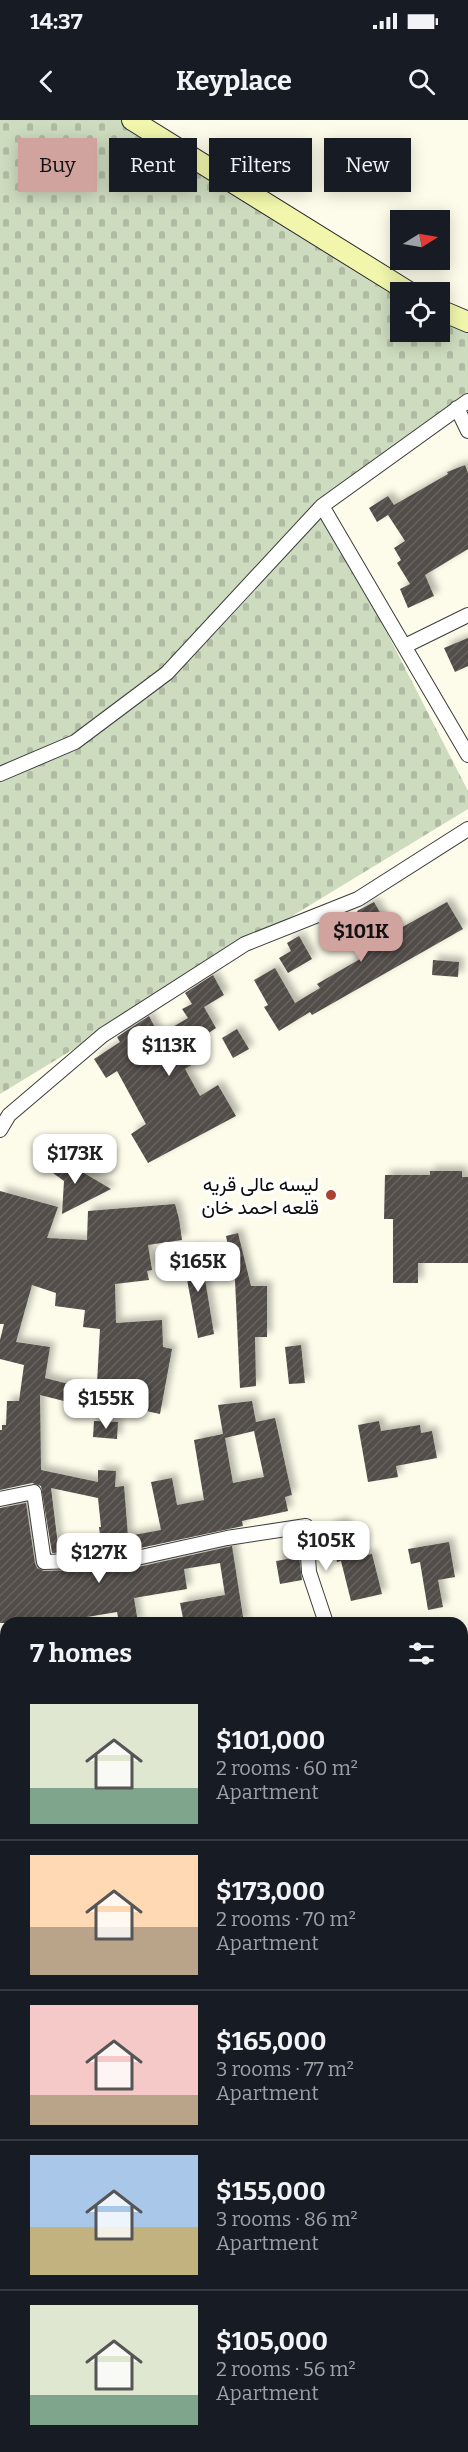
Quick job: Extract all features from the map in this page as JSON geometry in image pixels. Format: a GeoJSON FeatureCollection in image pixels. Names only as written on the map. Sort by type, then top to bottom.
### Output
{"type":"FeatureCollection","features":[{"type":"Feature","properties":{"kind":"street"},"geometry":{"type":"LineString","coordinates":[[132,120],[393,282]]}},
{"type":"Feature","properties":{"kind":"street"},"geometry":{"type":"LineString","coordinates":[[450,314],[468,322]]}},
{"type":"Feature","properties":{"kind":"street"},"geometry":{"type":"LineString","coordinates":[[0,774],[75,742],[166,673],[322,506],[463,405],[468,431]]}},
{"type":"Feature","properties":{"kind":"street"},"geometry":{"type":"LineString","coordinates":[[322,506],[468,755]]}},
{"type":"Feature","properties":{"kind":"street"},"geometry":{"type":"LineString","coordinates":[[405,646],[468,615]]}},
{"type":"Feature","properties":{"kind":"street"},"geometry":{"type":"LineString","coordinates":[[0,1130],[9,1115],[112,1028],[245,944],[358,899],[468,829]]}},
{"type":"Feature","properties":{"kind":"street"},"geometry":{"type":"LineString","coordinates":[[0,1499],[34,1492],[44,1562],[132,1559],[227,1538],[306,1526],[309,1572],[324,1617]]}},
{"type":"Feature","properties":{"kind":"green space"},"geometry":{"type":"Polygon","coordinates":[[[0,120],[132,120],[160,138],[109,138],[109,192],[197,192],[197,162],[209,169],[209,192],[244,192],[390,286],[390,342],[450,342],[450,314],[468,322],[468,401],[322,506],[468,791],[468,809],[0,1094],[0,120]]]}},
{"type":"Feature","properties":{"kind":"building"},"geometry":{"type":"Polygon","coordinates":[[[465,465],[468,473],[468,549],[425,575],[434,596],[408,608],[400,589],[410,584],[397,563],[401,560],[394,548],[405,541],[388,515],[377,522],[369,508],[388,496],[394,505],[448,474],[447,472],[465,465]]]}},
{"type":"Feature","properties":{"kind":"building"},"geometry":{"type":"Polygon","coordinates":[[[468,638],[468,666],[455,672],[444,648],[468,638]]]}},
{"type":"Feature","properties":{"kind":"building"},"geometry":{"type":"Polygon","coordinates":[[[374,902],[392,933],[447,902],[463,929],[312,1015],[310,1012],[279,1031],[264,1007],[268,1005],[254,980],[275,968],[295,1003],[320,988],[317,984],[360,959],[355,951],[374,940],[357,911],[374,902]]]}},
{"type":"Feature","properties":{"kind":"building"},"geometry":{"type":"Polygon","coordinates":[[[299,936],[312,959],[288,973],[279,958],[291,951],[287,943],[299,936]]]}},
{"type":"Feature","properties":{"kind":"building"},"geometry":{"type":"Polygon","coordinates":[[[433,960],[459,962],[458,977],[432,975],[433,960]]]}},
{"type":"Feature","properties":{"kind":"building"},"geometry":{"type":"Polygon","coordinates":[[[213,975],[224,995],[204,1007],[216,1028],[191,1045],[199,1060],[185,1069],[200,1096],[218,1085],[236,1116],[148,1163],[131,1134],[146,1124],[117,1071],[106,1078],[94,1059],[120,1042],[117,1037],[149,1016],[159,1035],[188,1018],[182,1009],[192,1004],[185,993],[213,975]]]}},
{"type":"Feature","properties":{"kind":"building"},"geometry":{"type":"Polygon","coordinates":[[[237,1029],[249,1049],[233,1058],[222,1038],[237,1029]]]}},
{"type":"Feature","properties":{"kind":"building"},"geometry":{"type":"Polygon","coordinates":[[[55,1156],[111,1189],[62,1214],[64,1181],[46,1168],[55,1156]]]}},
{"type":"Feature","properties":{"kind":"building"},"geometry":{"type":"Polygon","coordinates":[[[430,1171],[462,1171],[462,1177],[468,1177],[468,1263],[418,1263],[418,1283],[393,1283],[393,1219],[384,1219],[385,1175],[430,1175],[430,1171]]]}},
{"type":"Feature","properties":{"kind":"building"},"geometry":{"type":"Polygon","coordinates":[[[0,1191],[58,1207],[47,1238],[87,1240],[88,1211],[175,1204],[182,1240],[148,1245],[152,1270],[147,1271],[149,1280],[115,1284],[116,1323],[162,1320],[163,1347],[172,1349],[160,1414],[137,1409],[133,1387],[111,1390],[111,1384],[97,1383],[100,1329],[83,1327],[85,1310],[55,1306],[56,1293],[32,1285],[16,1342],[50,1347],[45,1378],[84,1388],[80,1405],[40,1395],[41,1470],[98,1482],[98,1470],[116,1471],[115,1487],[124,1486],[128,1536],[161,1530],[151,1482],[172,1478],[177,1505],[204,1500],[194,1440],[223,1434],[218,1405],[252,1401],[256,1422],[275,1418],[292,1495],[285,1497],[288,1511],[242,1521],[243,1526],[131,1550],[102,1551],[98,1498],[51,1488],[58,1545],[68,1545],[68,1552],[52,1553],[41,1486],[32,1483],[0,1490],[0,1430],[2,1430],[2,1425],[6,1425],[7,1401],[19,1401],[24,1365],[0,1359],[0,1340],[4,1324],[0,1324],[0,1191]],[[254,1431],[225,1438],[233,1483],[264,1477],[254,1431]]]}},
{"type":"Feature","properties":{"kind":"building"},"geometry":{"type":"Polygon","coordinates":[[[238,1233],[251,1286],[267,1286],[267,1337],[255,1337],[256,1386],[240,1388],[235,1280],[226,1236],[238,1233]]]}},
{"type":"Feature","properties":{"kind":"building"},"geometry":{"type":"Polygon","coordinates":[[[200,1249],[214,1334],[198,1338],[182,1253],[200,1249]]]}},
{"type":"Feature","properties":{"kind":"building"},"geometry":{"type":"Polygon","coordinates":[[[301,1345],[305,1383],[289,1384],[285,1347],[301,1345]]]}},
{"type":"Feature","properties":{"kind":"building"},"geometry":{"type":"Polygon","coordinates":[[[94,1421],[118,1422],[117,1439],[93,1437],[94,1421]]]}},
{"type":"Feature","properties":{"kind":"building"},"geometry":{"type":"Polygon","coordinates":[[[379,1421],[381,1431],[420,1425],[421,1433],[432,1431],[437,1458],[396,1466],[398,1477],[368,1482],[358,1425],[379,1421]]]}},
{"type":"Feature","properties":{"kind":"building"},"geometry":{"type":"Polygon","coordinates":[[[26,1503],[35,1563],[37,1568],[44,1571],[134,1568],[232,1546],[243,1617],[183,1617],[180,1603],[225,1595],[220,1563],[184,1569],[187,1589],[134,1598],[137,1617],[118,1617],[117,1612],[87,1617],[0,1617],[0,1508],[26,1503]]]}},
{"type":"Feature","properties":{"kind":"building"},"geometry":{"type":"Polygon","coordinates":[[[345,1522],[353,1558],[372,1554],[382,1594],[351,1601],[341,1561],[337,1562],[329,1526],[345,1522]]]}},
{"type":"Feature","properties":{"kind":"building"},"geometry":{"type":"Polygon","coordinates":[[[449,1542],[455,1577],[438,1580],[443,1607],[428,1610],[420,1562],[411,1564],[408,1549],[449,1542]]]}},
{"type":"Feature","properties":{"kind":"building"},"geometry":{"type":"Polygon","coordinates":[[[299,1557],[302,1580],[280,1584],[276,1561],[299,1557]]]}},
{"type":"Feature","properties":{"kind":"place","name":"لیسه عالی قریه قلعه احمد خان"},"geometry":{"type":"Point","coordinates":[331,1195]}}]}
